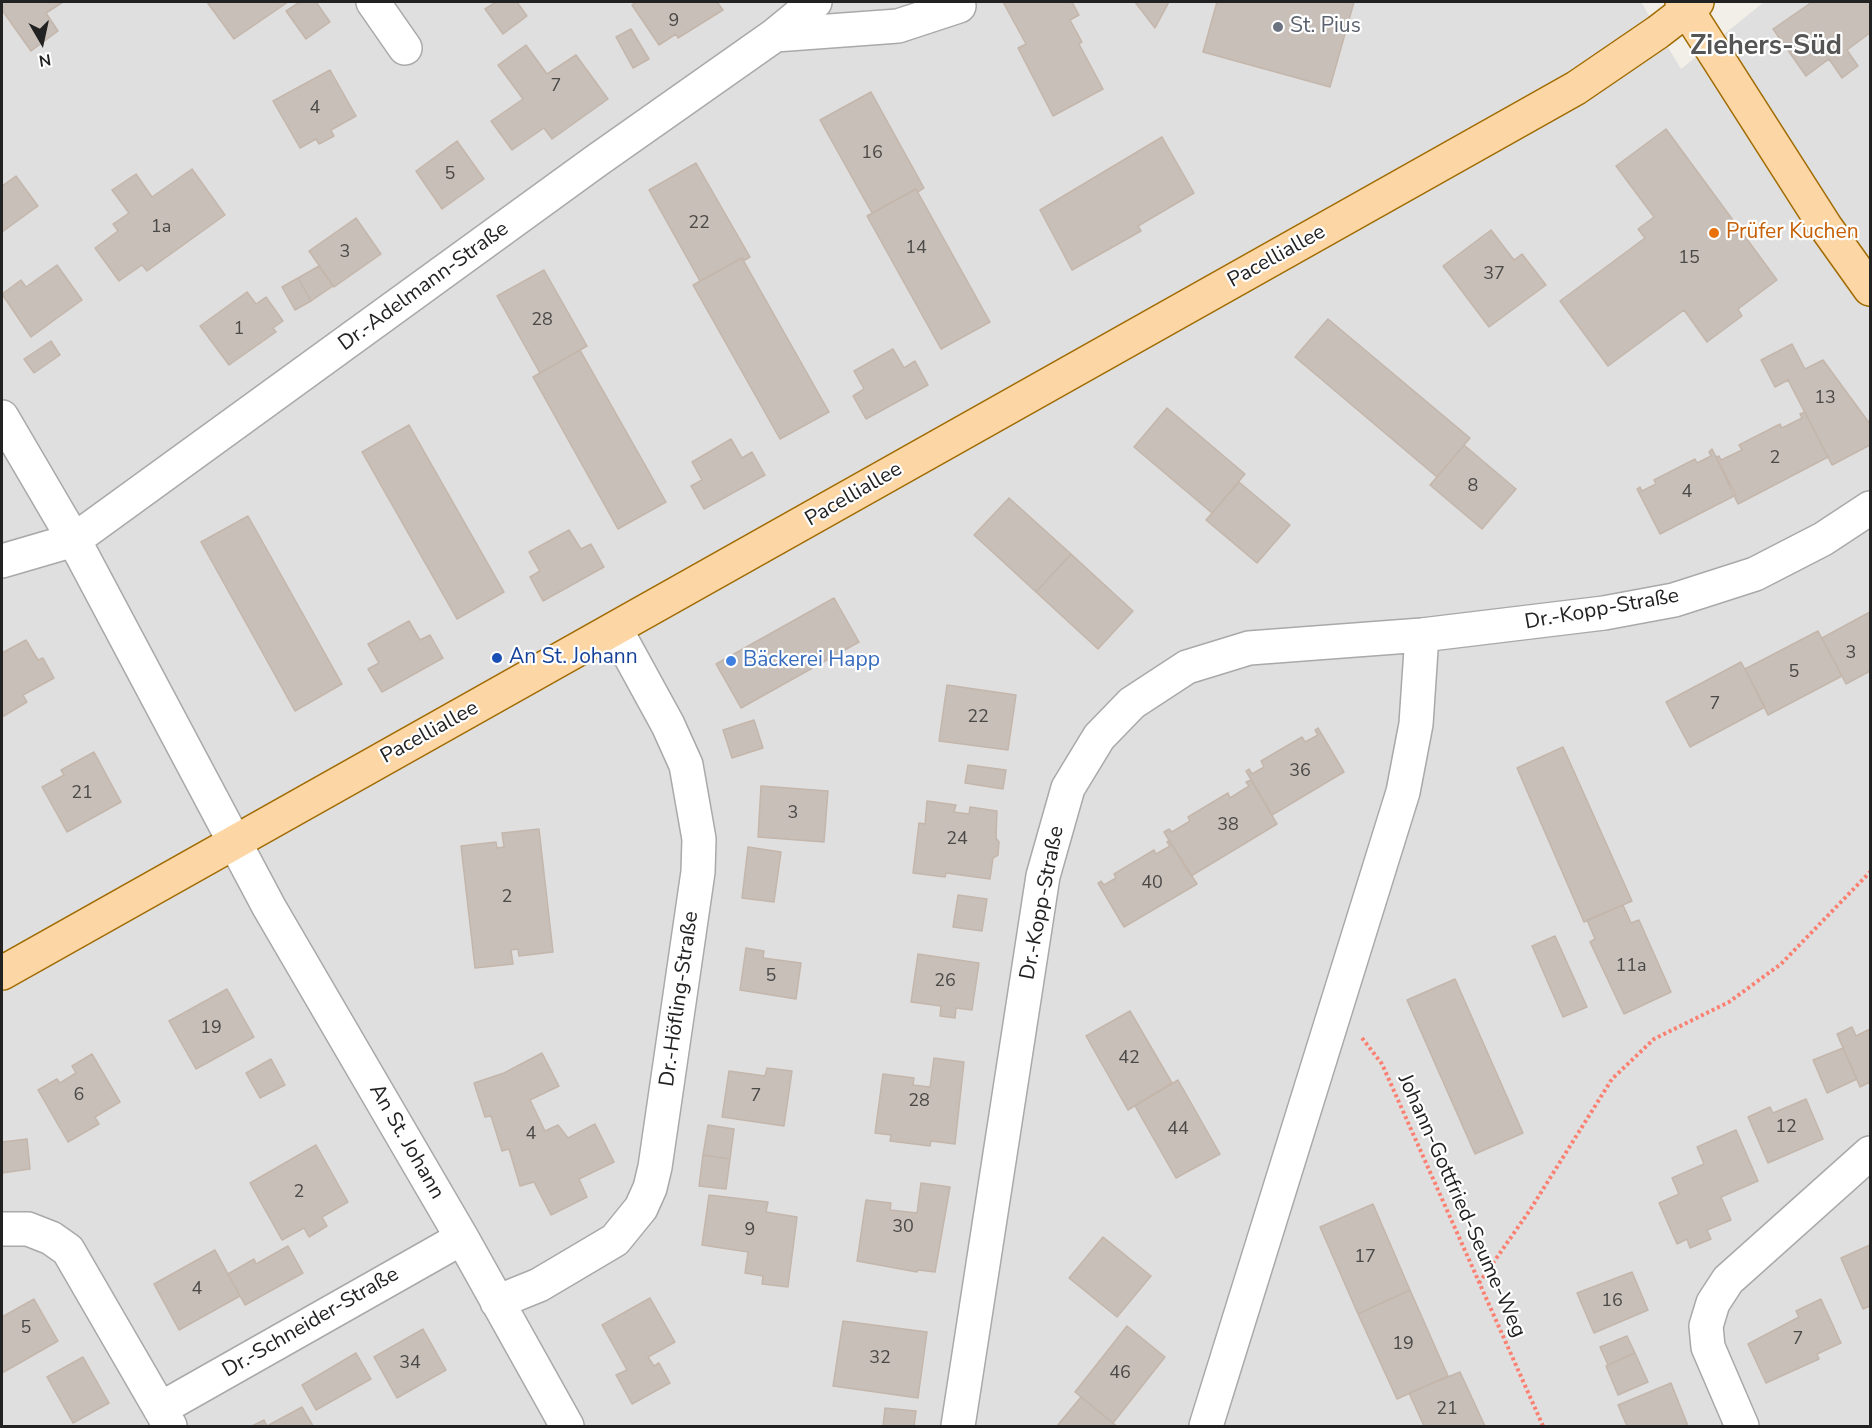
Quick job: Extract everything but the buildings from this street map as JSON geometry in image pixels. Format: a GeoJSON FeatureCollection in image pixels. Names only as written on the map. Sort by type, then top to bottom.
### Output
{"type":"FeatureCollection","features":[{"type":"Feature","properties":{"kind":"main road"},"geometry":{"type":"LineString","coordinates":[[1689,4],[1825,226],[1870,289]]}},
{"type":"Feature","properties":{"kind":"main road","name":"Pacelliallee"},"geometry":{"type":"LineString","coordinates":[[2,973],[616,630],[1576,88],[1641,44],[1689,4]]}},
{"type":"Feature","properties":{"kind":"street"},"geometry":{"type":"LineString","coordinates":[[373,2],[405,48]]}},
{"type":"Feature","properties":{"kind":"street","name":"Dr.-Adelmann-Straße"},"geometry":{"type":"LineString","coordinates":[[2,561],[74,540],[775,35],[815,2]]}},
{"type":"Feature","properties":{"kind":"street"},"geometry":{"type":"LineString","coordinates":[[775,35],[898,26],[959,6],[956,2]]}},
{"type":"Feature","properties":{"kind":"street","name":"An St. Johann"},"geometry":{"type":"LineString","coordinates":[[2,417],[74,540],[269,907],[462,1238],[567,1426]]}},
{"type":"Feature","properties":{"kind":"street","name":"Dr.-Kopp-Straße"},"geometry":{"type":"LineString","coordinates":[[958,1426],[1043,876],[1068,788],[1099,737],[1112,723],[1132,703],[1186,667],[1249,648],[1422,635],[1604,613],[1674,600],[1755,574],[1823,539],[1870,508]]}},
{"type":"Feature","properties":{"kind":"street","name":"Dr.-Höfling-Straße"},"geometry":{"type":"LineString","coordinates":[[497,1302],[539,1285],[615,1240],[641,1208],[656,1167],[698,872],[699,839],[686,765],[668,725],[616,630]]}},
{"type":"Feature","properties":{"kind":"street"},"geometry":{"type":"LineString","coordinates":[[1206,1426],[1339,1006],[1402,792],[1416,724],[1422,635]]}},
{"type":"Feature","properties":{"kind":"street"},"geometry":{"type":"LineString","coordinates":[[1742,1426],[1708,1347],[1706,1326],[1713,1303],[1728,1280],[1870,1153]]}},
{"type":"Feature","properties":{"kind":"street","name":"Dr.-Schneider-Straße"},"geometry":{"type":"LineString","coordinates":[[2,1229],[28,1229],[51,1238],[68,1250],[165,1418],[462,1238]]}},
{"type":"Feature","properties":{"kind":"path"},"geometry":{"type":"LineString","coordinates":[[1479,1283],[1530,1210],[1612,1080],[1654,1039],[1730,1002],[1781,964],[1870,872]]}},
{"type":"Feature","properties":{"kind":"path","name":"Johann-Gottfried-Seume-Weg"},"geometry":{"type":"LineString","coordinates":[[1339,1006],[1382,1064],[1544,1426]]}},
{"type":"Feature","properties":{"kind":"shaded area"},"geometry":{"type":"Polygon","coordinates":[[[2,2],[1641,2],[1681,69],[1764,2],[1870,2],[1870,1426],[2,1426],[2,2]]]}},
{"type":"Feature","properties":{"kind":"place","name":"St. Pius"},"geometry":{"type":"Point","coordinates":[1278,27]}},
{"type":"Feature","properties":{"kind":"place","name":"Prüfer Kuchen"},"geometry":{"type":"Point","coordinates":[1714,233]}},
{"type":"Feature","properties":{"kind":"place","name":"An St. Johann"},"geometry":{"type":"Point","coordinates":[497,658]}},
{"type":"Feature","properties":{"kind":"place","name":"Bäckerei Happ"},"geometry":{"type":"Point","coordinates":[731,661]}},
{"type":"Feature","properties":{"kind":"district","name":"Ziehers-Süd"},"geometry":{"type":"Point","coordinates":[1766,47]}}]}
